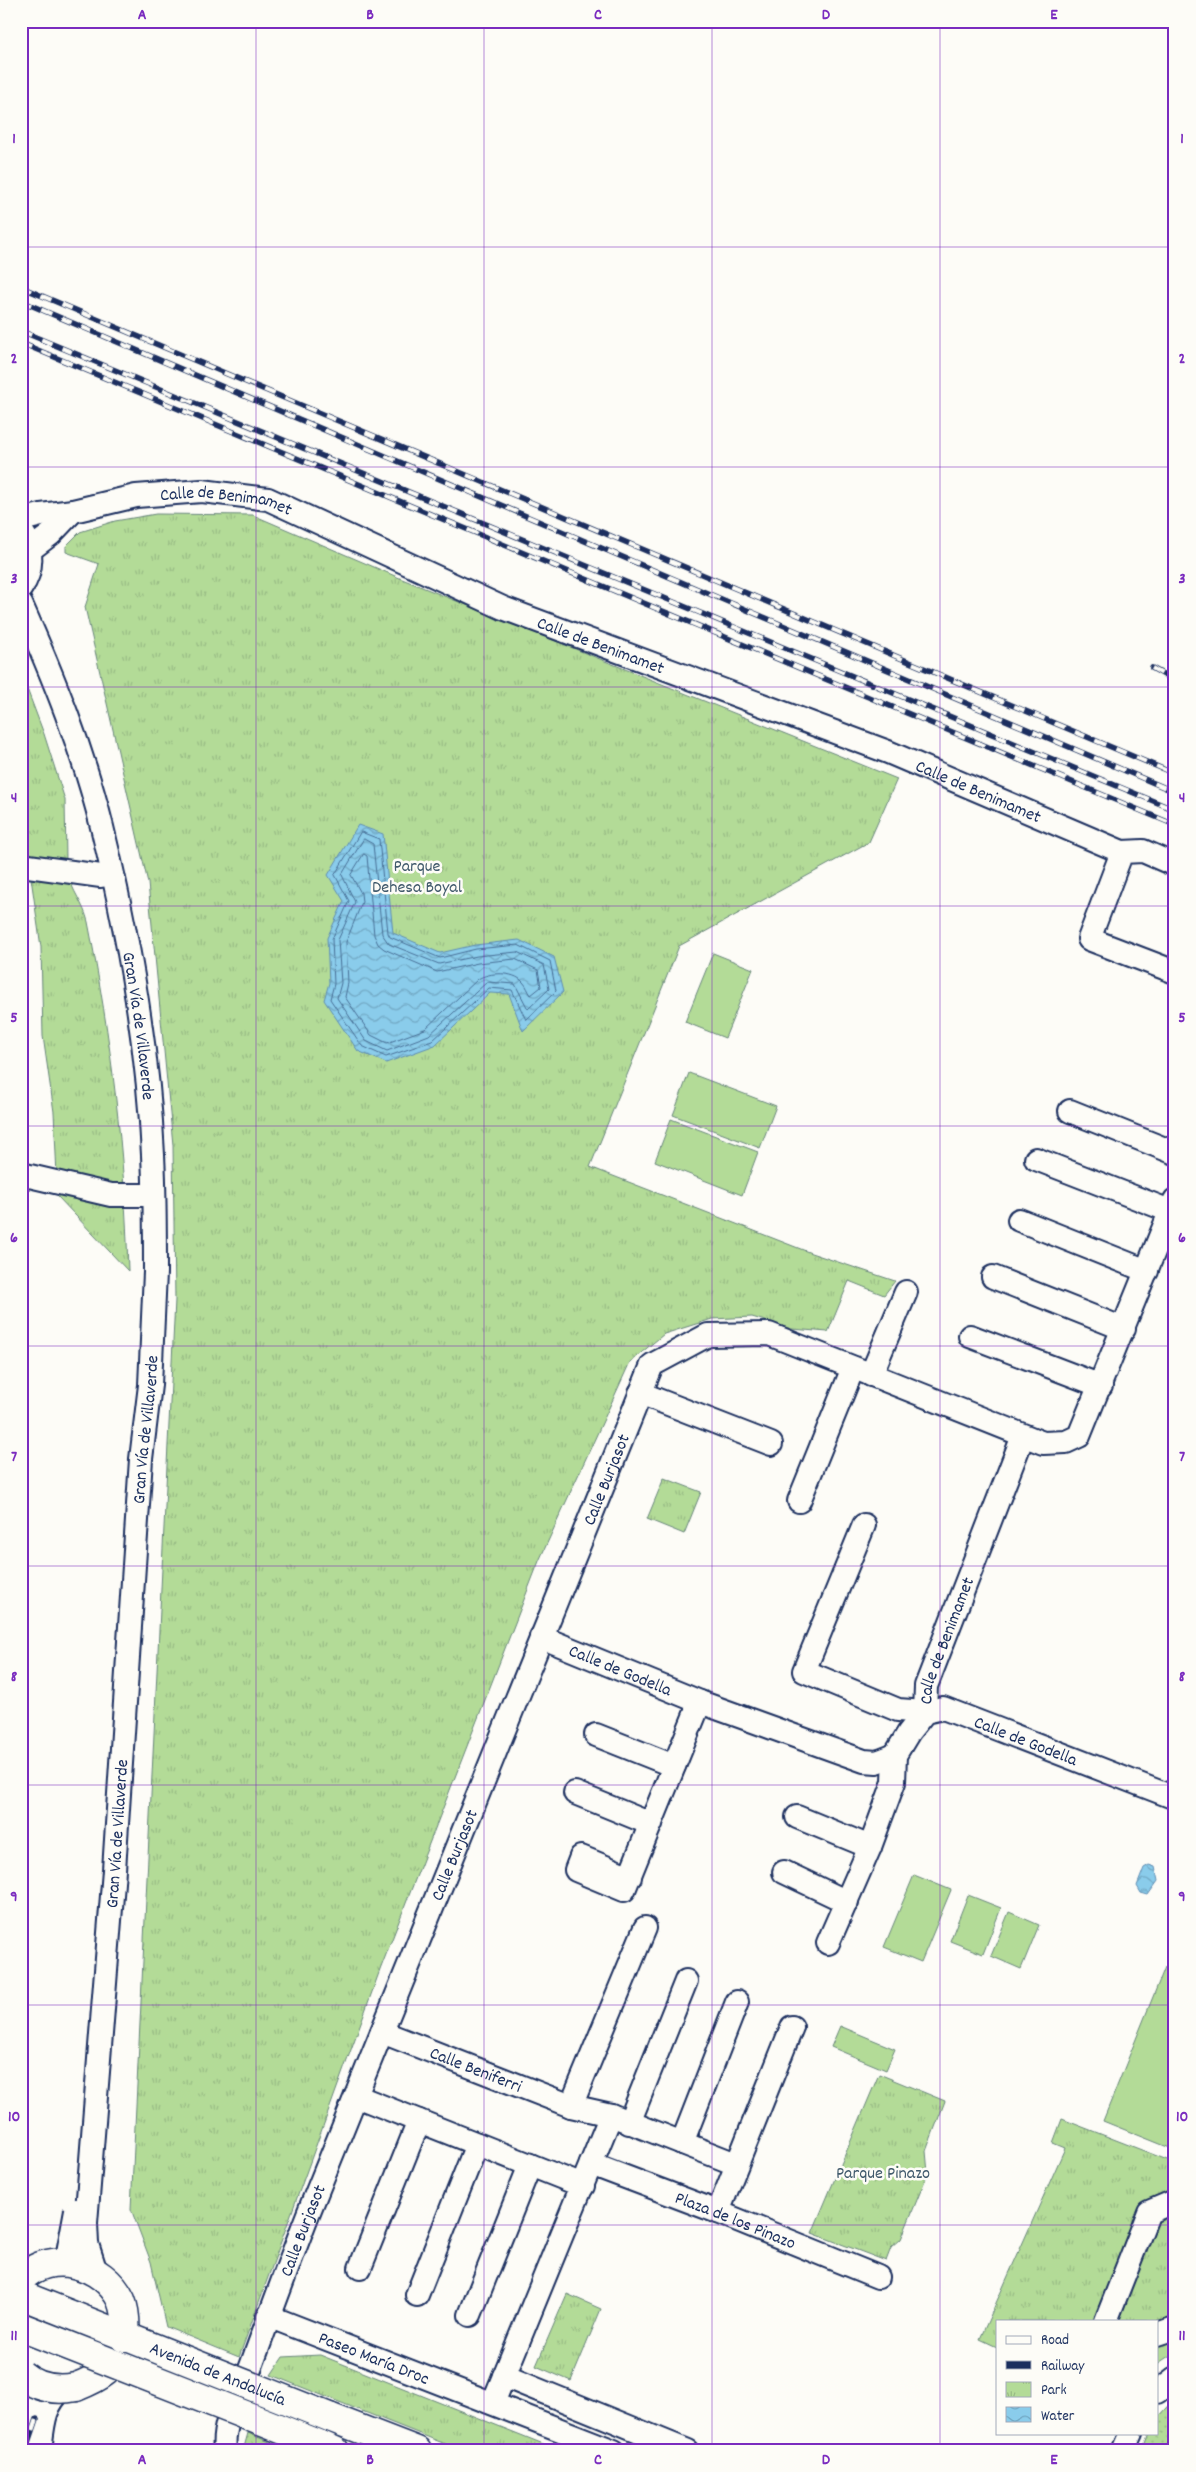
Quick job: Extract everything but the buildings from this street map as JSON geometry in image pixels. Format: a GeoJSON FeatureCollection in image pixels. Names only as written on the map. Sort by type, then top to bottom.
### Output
{"type":"FeatureCollection","features":[{"type":"Feature","properties":{"kind":"main road"},"geometry":{"type":"LineString","coordinates":[[21,2279],[44,2265],[66,2262],[81,2265],[96,2272],[110,2284],[121,2300],[126,2319],[125,2338],[114,2363],[108,2372],[94,2380],[63,2389],[43,2387],[24,2377]]}},
{"type":"Feature","properties":{"kind":"main road","name":"Avenida de Andalucía"},"geometry":{"type":"LineString","coordinates":[[21,2295],[125,2338],[417,2451]]}},
{"type":"Feature","properties":{"kind":"main road","name":"Avenida de Andalucía"},"geometry":{"type":"LineString","coordinates":[[21,2327],[327,2448]]}},
{"type":"Feature","properties":{"kind":"street","name":"Calle de Benimamet"},"geometry":{"type":"LineString","coordinates":[[21,520],[41,515],[73,511],[136,496],[202,491],[268,499],[503,608],[888,752],[1122,852],[1143,851],[1175,864]]}},
{"type":"Feature","properties":{"kind":"street"},"geometry":{"type":"LineString","coordinates":[[21,588],[26,581],[31,566],[26,540],[51,534],[73,511]]}},
{"type":"Feature","properties":{"kind":"street","name":"Gran Vía de Villaverde"},"geometry":{"type":"LineString","coordinates":[[21,604],[72,729],[102,826],[120,906],[142,1032],[153,1154],[150,1386],[141,1459],[115,1861],[86,2222],[87,2244],[96,2272]]}},
{"type":"Feature","properties":{"kind":"street","name":"Gran Vía de Villaverde"},"geometry":{"type":"LineString","coordinates":[[21,638],[61,731],[91,828],[101,876],[130,1033],[144,1154],[150,1272],[124,1542],[75,2222],[66,2262]]}},
{"type":"Feature","properties":{"kind":"street"},"geometry":{"type":"LineString","coordinates":[[1122,852],[1089,939],[1175,972]]}},
{"type":"Feature","properties":{"kind":"street"},"geometry":{"type":"LineString","coordinates":[[21,865],[101,876]]}},
{"type":"Feature","properties":{"kind":"street"},"geometry":{"type":"LineString","coordinates":[[1070,1111],[1175,1153]]}},
{"type":"Feature","properties":{"kind":"street"},"geometry":{"type":"LineString","coordinates":[[1023,1436],[1051,1444],[1066,1442],[1079,1436],[1124,1329],[1172,1205],[1036,1159]]}},
{"type":"Feature","properties":{"kind":"street"},"geometry":{"type":"LineString","coordinates":[[21,1174],[111,1195],[145,1195]]}},
{"type":"Feature","properties":{"kind":"street"},"geometry":{"type":"LineString","coordinates":[[1019,1220],[1147,1270]]}},
{"type":"Feature","properties":{"kind":"street"},"geometry":{"type":"LineString","coordinates":[[993,1277],[1124,1329]]}},
{"type":"Feature","properties":{"kind":"street"},"geometry":{"type":"LineString","coordinates":[[800,1502],[862,1372],[906,1292]]}},
{"type":"Feature","properties":{"kind":"street","name":"Calle Burjasot"},"geometry":{"type":"LineString","coordinates":[[268,2316],[540,1637],[652,1365],[708,1335],[769,1334],[1023,1436]]}},
{"type":"Feature","properties":{"kind":"street"},"geometry":{"type":"LineString","coordinates":[[970,1336],[1101,1386]]}},
{"type":"Feature","properties":{"kind":"street"},"geometry":{"type":"LineString","coordinates":[[640,1393],[771,1444]]}},
{"type":"Feature","properties":{"kind":"street","name":"Calle de Benimamet"},"geometry":{"type":"LineString","coordinates":[[864,1525],[804,1671],[898,1710],[925,1712],[926,1686],[1023,1436]]}},
{"type":"Feature","properties":{"kind":"street","name":"Calle de Godella"},"geometry":{"type":"LineString","coordinates":[[540,1637],[700,1702],[864,1761],[877,1762],[895,1755]]}},
{"type":"Feature","properties":{"kind":"street"},"geometry":{"type":"LineString","coordinates":[[630,1877],[700,1702]]}},
{"type":"Feature","properties":{"kind":"street","name":"Calle de Godella"},"geometry":{"type":"LineString","coordinates":[[925,1712],[943,1708],[1175,1798]]}},
{"type":"Feature","properties":{"kind":"street"},"geometry":{"type":"LineString","coordinates":[[828,1943],[870,1847],[894,1782],[895,1755],[908,1732],[925,1712]]}},
{"type":"Feature","properties":{"kind":"street"},"geometry":{"type":"LineString","coordinates":[[596,1735],[674,1766]]}},
{"type":"Feature","properties":{"kind":"street"},"geometry":{"type":"LineString","coordinates":[[575,1793],[651,1824]]}},
{"type":"Feature","properties":{"kind":"street"},"geometry":{"type":"LineString","coordinates":[[797,1817],[870,1847]]}},
{"type":"Feature","properties":{"kind":"street"},"geometry":{"type":"LineString","coordinates":[[784,1872],[847,1902]]}},
{"type":"Feature","properties":{"kind":"street"},"geometry":{"type":"LineString","coordinates":[[571,2106],[645,1928]]}},
{"type":"Feature","properties":{"kind":"street"},"geometry":{"type":"LineString","coordinates":[[493,2403],[591,2164],[620,2119],[686,1981]]}},
{"type":"Feature","properties":{"kind":"street"},"geometry":{"type":"LineString","coordinates":[[682,2143],[737,2002]]}},
{"type":"Feature","properties":{"kind":"street"},"geometry":{"type":"LineString","coordinates":[[718,2212],[792,2027]]}},
{"type":"Feature","properties":{"kind":"street","name":"Calle Beniferri"},"geometry":{"type":"LineString","coordinates":[[382,2032],[571,2106],[620,2119],[736,2164]]}},
{"type":"Feature","properties":{"kind":"street"},"geometry":{"type":"LineString","coordinates":[[356,2096],[583,2186]]}},
{"type":"Feature","properties":{"kind":"street"},"geometry":{"type":"LineString","coordinates":[[360,2268],[419,2121]]}},
{"type":"Feature","properties":{"kind":"street"},"geometry":{"type":"LineString","coordinates":[[417,2295],[477,2144]]}},
{"type":"Feature","properties":{"kind":"street","name":"Plaza de los Pinazo"},"geometry":{"type":"LineString","coordinates":[[591,2164],[718,2212],[878,2277]]}},
{"type":"Feature","properties":{"kind":"street"},"geometry":{"type":"LineString","coordinates":[[470,2315],[530,2165]]}},
{"type":"Feature","properties":{"kind":"street"},"geometry":{"type":"LineString","coordinates":[[1109,2318],[1149,2212],[1175,2201]]}},
{"type":"Feature","properties":{"kind":"street"},"geometry":{"type":"LineString","coordinates":[[224,2451],[224,2429],[253,2362],[268,2316]]}},
{"type":"Feature","properties":{"kind":"street","name":"Paseo María Droc"},"geometry":{"type":"LineString","coordinates":[[268,2316],[614,2451]]}},
{"type":"Feature","properties":{"kind":"street"},"geometry":{"type":"LineString","coordinates":[[1158,2334],[1175,2328]]}},
{"type":"Feature","properties":{"kind":"street"},"geometry":{"type":"LineString","coordinates":[[504,2376],[688,2451]]}},
{"type":"Feature","properties":{"kind":"street"},"geometry":{"type":"LineString","coordinates":[[24,2377],[28,2426],[25,2451]]}},
{"type":"Feature","properties":{"kind":"street"},"geometry":{"type":"LineString","coordinates":[[1158,2391],[1175,2378]]}},
{"type":"Feature","properties":{"kind":"street"},"geometry":{"type":"LineString","coordinates":[[40,2451],[47,2410],[52,2398],[63,2389]]}},
{"type":"Feature","properties":{"kind":"street"},"geometry":{"type":"LineString","coordinates":[[1123,2451],[1130,2434]]}},
{"type":"Feature","properties":{"kind":"green space","name":"Parque Dehesa Boyal"},"geometry":{"type":"Polygon","coordinates":[[[156,514],[253,515],[402,579],[897,779],[869,842],[679,946],[590,1167],[811,1253],[895,1281],[884,1295],[849,1281],[828,1332],[792,1329],[752,1317],[712,1319],[664,1334],[630,1362],[539,1561],[380,1970],[239,2357],[166,2327],[151,2262],[131,2209],[175,1300],[173,1145],[148,883],[85,607],[99,564],[66,552],[66,546],[80,532],[115,521],[156,514]]]}},
{"type":"Feature","properties":{"kind":"green space"},"geometry":{"type":"Polygon","coordinates":[[[21,673],[44,734],[65,800],[66,860],[22,860],[21,857],[21,673]]]}},
{"type":"Feature","properties":{"kind":"green space"},"geometry":{"type":"Polygon","coordinates":[[[68,873],[88,922],[104,1009],[120,1139],[128,1271],[58,1197],[54,1112],[43,1036],[41,947],[31,878],[68,873]]]}},
{"type":"Feature","properties":{"kind":"green space"},"geometry":{"type":"Polygon","coordinates":[[[713,953],[753,969],[725,1038],[685,1022],[713,953]]]}},
{"type":"Feature","properties":{"kind":"green space"},"geometry":{"type":"Polygon","coordinates":[[[689,1073],[776,1106],[760,1148],[673,1115],[689,1073]]]}},
{"type":"Feature","properties":{"kind":"green space"},"geometry":{"type":"Polygon","coordinates":[[[671,1119],[758,1152],[742,1195],[655,1161],[671,1119]]]}},
{"type":"Feature","properties":{"kind":"green space"},"geometry":{"type":"Polygon","coordinates":[[[664,1478],[701,1492],[684,1534],[647,1519],[664,1478]]]}},
{"type":"Feature","properties":{"kind":"green space"},"geometry":{"type":"Polygon","coordinates":[[[914,1875],[951,1890],[921,1962],[884,1947],[914,1875]]]}},
{"type":"Feature","properties":{"kind":"green space"},"geometry":{"type":"Polygon","coordinates":[[[968,1895],[1001,1908],[983,1954],[950,1941],[968,1895]]]}},
{"type":"Feature","properties":{"kind":"green space"},"geometry":{"type":"Polygon","coordinates":[[[1009,1912],[1039,1925],[1021,1969],[991,1956],[1009,1912]]]}},
{"type":"Feature","properties":{"kind":"green space"},"geometry":{"type":"Polygon","coordinates":[[[1165,1967],[1175,1971],[1175,2150],[1103,2121],[1165,1967]]]}},
{"type":"Feature","properties":{"kind":"green space"},"geometry":{"type":"Polygon","coordinates":[[[840,2026],[895,2049],[886,2070],[831,2047],[840,2026]]]}},
{"type":"Feature","properties":{"kind":"green space","name":"Parque Pinazo"},"geometry":{"type":"Polygon","coordinates":[[[879,2074],[945,2101],[926,2151],[928,2173],[901,2239],[891,2248],[886,2261],[812,2233],[879,2074]]]}},
{"type":"Feature","properties":{"kind":"green space"},"geometry":{"type":"Polygon","coordinates":[[[1062,2119],[1175,2163],[1175,2352],[1158,2363],[1158,2320],[996,2320],[996,2347],[980,2339],[1065,2148],[1053,2143],[1062,2119]]]}},
{"type":"Feature","properties":{"kind":"green space"},"geometry":{"type":"Polygon","coordinates":[[[567,2294],[601,2309],[571,2381],[536,2366],[567,2294]]]}},
{"type":"Feature","properties":{"kind":"green space"},"geometry":{"type":"Polygon","coordinates":[[[320,2355],[561,2451],[463,2451],[271,2375],[283,2357],[320,2355]]]}},
{"type":"Feature","properties":{"kind":"green space"},"geometry":{"type":"Polygon","coordinates":[[[1175,2399],[1175,2434],[1162,2451],[1142,2451],[1149,2434],[1158,2434],[1158,2418],[1175,2399]]]}},
{"type":"Feature","properties":{"kind":"green space"},"geometry":{"type":"Polygon","coordinates":[[[248,2433],[291,2451],[243,2451],[248,2433]]]}},
{"type":"Feature","properties":{"kind":"water"},"geometry":{"type":"Polygon","coordinates":[[[358,825],[383,834],[393,933],[440,953],[475,945],[519,940],[554,957],[563,992],[523,1031],[509,994],[490,993],[435,1045],[386,1063],[358,1051],[324,1000],[329,983],[327,938],[344,901],[328,875],[358,825]]]}},
{"type":"Feature","properties":{"kind":"water"},"geometry":{"type":"Polygon","coordinates":[[[1149,1865],[1155,1867],[1158,1881],[1148,1895],[1141,1893],[1137,1886],[1144,1868],[1149,1865]]]}},
{"type":"Feature","properties":{"kind":"railway"},"geometry":{"type":"LineString","coordinates":[[21,287],[1175,774]]}},
{"type":"Feature","properties":{"kind":"railway"},"geometry":{"type":"LineString","coordinates":[[21,301],[1175,792]]}},
{"type":"Feature","properties":{"kind":"railway"},"geometry":{"type":"LineString","coordinates":[[21,331],[1175,810]]}},
{"type":"Feature","properties":{"kind":"railway"},"geometry":{"type":"LineString","coordinates":[[21,343],[1175,825]]}},
{"type":"Feature","properties":{"kind":"railway"},"geometry":{"type":"LineString","coordinates":[[21,492],[24,497]]}},
{"type":"Feature","properties":{"kind":"railway"},"geometry":{"type":"LineString","coordinates":[[1152,668],[1175,681]]}},
{"type":"Feature","properties":{"kind":"railway"},"geometry":{"type":"LineString","coordinates":[[26,2451],[37,2419]]}}]}
